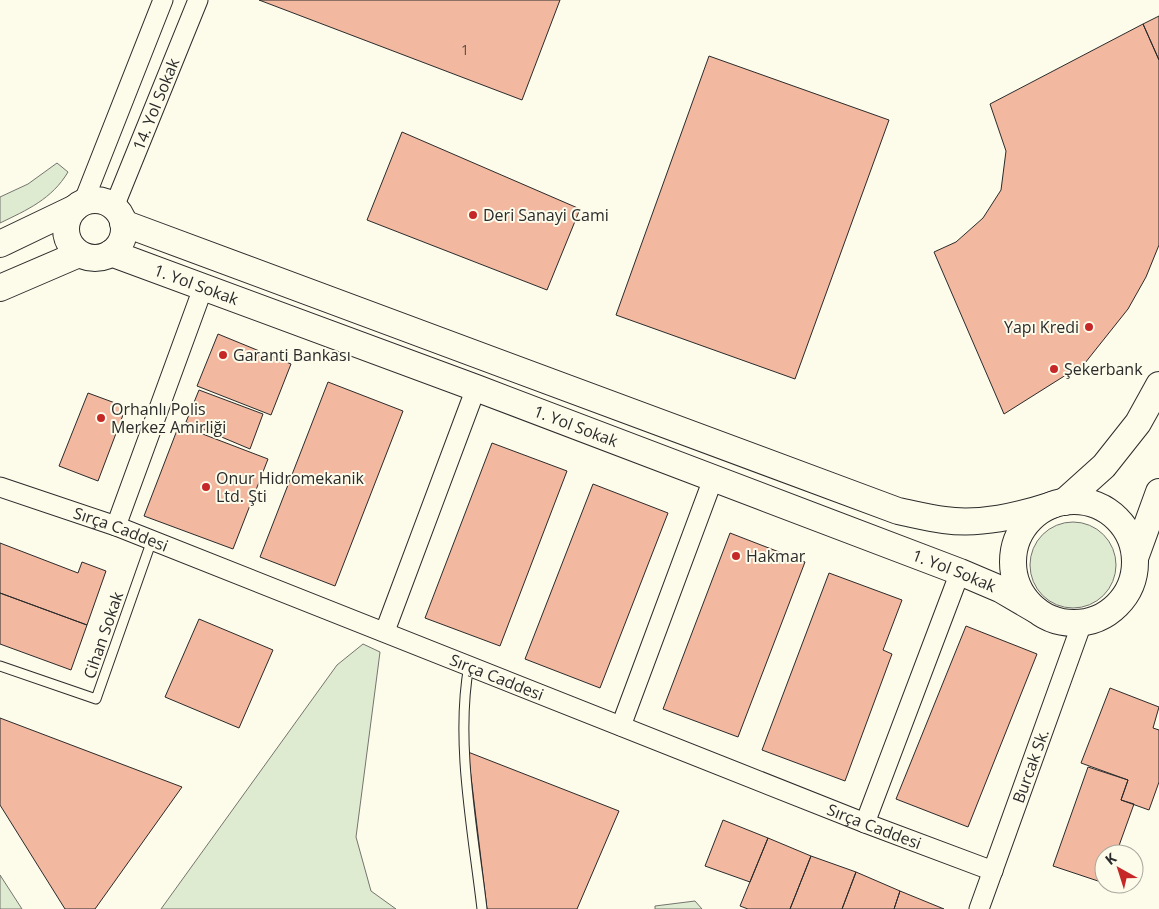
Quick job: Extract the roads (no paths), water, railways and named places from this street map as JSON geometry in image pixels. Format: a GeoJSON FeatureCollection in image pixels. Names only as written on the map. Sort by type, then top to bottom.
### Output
{"type":"FeatureCollection","features":[{"type":"Feature","properties":{"kind":"main road","name":"1. Yol Sokak"},"geometry":{"type":"LineString","coordinates":[[0,244],[79,205],[100,201],[119,215],[898,511],[945,521],[980,521],[1020,515],[1058,503],[1085,502],[1104,508],[1120,521],[1131,538],[1135,558],[1134,576],[1127,594],[1115,608],[1100,618],[1082,623],[1066,623],[1050,619],[1000,589],[960,572],[476,388],[111,253],[95,258],[79,254],[0,288]]}},
{"type":"Feature","properties":{"kind":"main road"},"geometry":{"type":"LineString","coordinates":[[79,205],[70,215],[66,232],[72,248],[79,254]]}},
{"type":"Feature","properties":{"kind":"main road"},"geometry":{"type":"LineString","coordinates":[[111,253],[122,240],[119,215]]}},
{"type":"Feature","properties":{"kind":"main road","name":"1. Yol Sokak"},"geometry":{"type":"LineString","coordinates":[[1036,610],[1023,596],[1015,579],[1013,560],[1017,541],[1026,524],[1038,513],[1058,503],[1104,466],[1138,423],[1159,385]]}},
{"type":"Feature","properties":{"kind":"main road","name":"1. Yol Sokak"},"geometry":{"type":"LineString","coordinates":[[1135,558],[1159,492]]}},
{"type":"Feature","properties":{"kind":"street","name":"14. Yol Sokak"},"geometry":{"type":"LineString","coordinates":[[79,205],[164,0]]}},
{"type":"Feature","properties":{"kind":"street","name":"14. Yol Sokak"},"geometry":{"type":"LineString","coordinates":[[119,215],[198,0]]}},
{"type":"Feature","properties":{"kind":"street"},"geometry":{"type":"LineString","coordinates":[[116,526],[203,288]]}},
{"type":"Feature","properties":{"kind":"street"},"geometry":{"type":"LineString","coordinates":[[385,631],[476,388]]}},
{"type":"Feature","properties":{"kind":"street"},"geometry":{"type":"LineString","coordinates":[[621,726],[713,479]]}},
{"type":"Feature","properties":{"kind":"street","name":"Sırça Caddesi"},"geometry":{"type":"LineString","coordinates":[[0,487],[116,526],[385,631],[864,823],[993,871]]}},
{"type":"Feature","properties":{"kind":"street"},"geometry":{"type":"LineString","coordinates":[[864,823],[960,572]]}},
{"type":"Feature","properties":{"kind":"street","name":"Burcak Sk."},"geometry":{"type":"LineString","coordinates":[[979,909],[1082,623]]}},
{"type":"Feature","properties":{"kind":"lane","name":"Cihan Sokak"},"geometry":{"type":"LineString","coordinates":[[0,666],[96,699],[152,540]]}},
{"type":"Feature","properties":{"kind":"lane"},"geometry":{"type":"LineString","coordinates":[[468,665],[462,726],[482,909]]}},
{"type":"Feature","properties":{"kind":"place","name":"Deri Sanayi Cami"},"geometry":{"type":"Point","coordinates":[473,215]}},
{"type":"Feature","properties":{"kind":"place","name":"Yapı Kredi"},"geometry":{"type":"Point","coordinates":[1089,327]}},
{"type":"Feature","properties":{"kind":"place","name":"Garanti Bankası"},"geometry":{"type":"Point","coordinates":[223,355]}},
{"type":"Feature","properties":{"kind":"place","name":"Şekerbank"},"geometry":{"type":"Point","coordinates":[1054,369]}},
{"type":"Feature","properties":{"kind":"place","name":"Orhanlı Polis Merkez Amirliği"},"geometry":{"type":"Point","coordinates":[101,418]}},
{"type":"Feature","properties":{"kind":"place","name":"Onur Hidromekanik Ltd. Şti"},"geometry":{"type":"Point","coordinates":[206,487]}},
{"type":"Feature","properties":{"kind":"place","name":"Hakmar"},"geometry":{"type":"Point","coordinates":[736,556]}}]}
